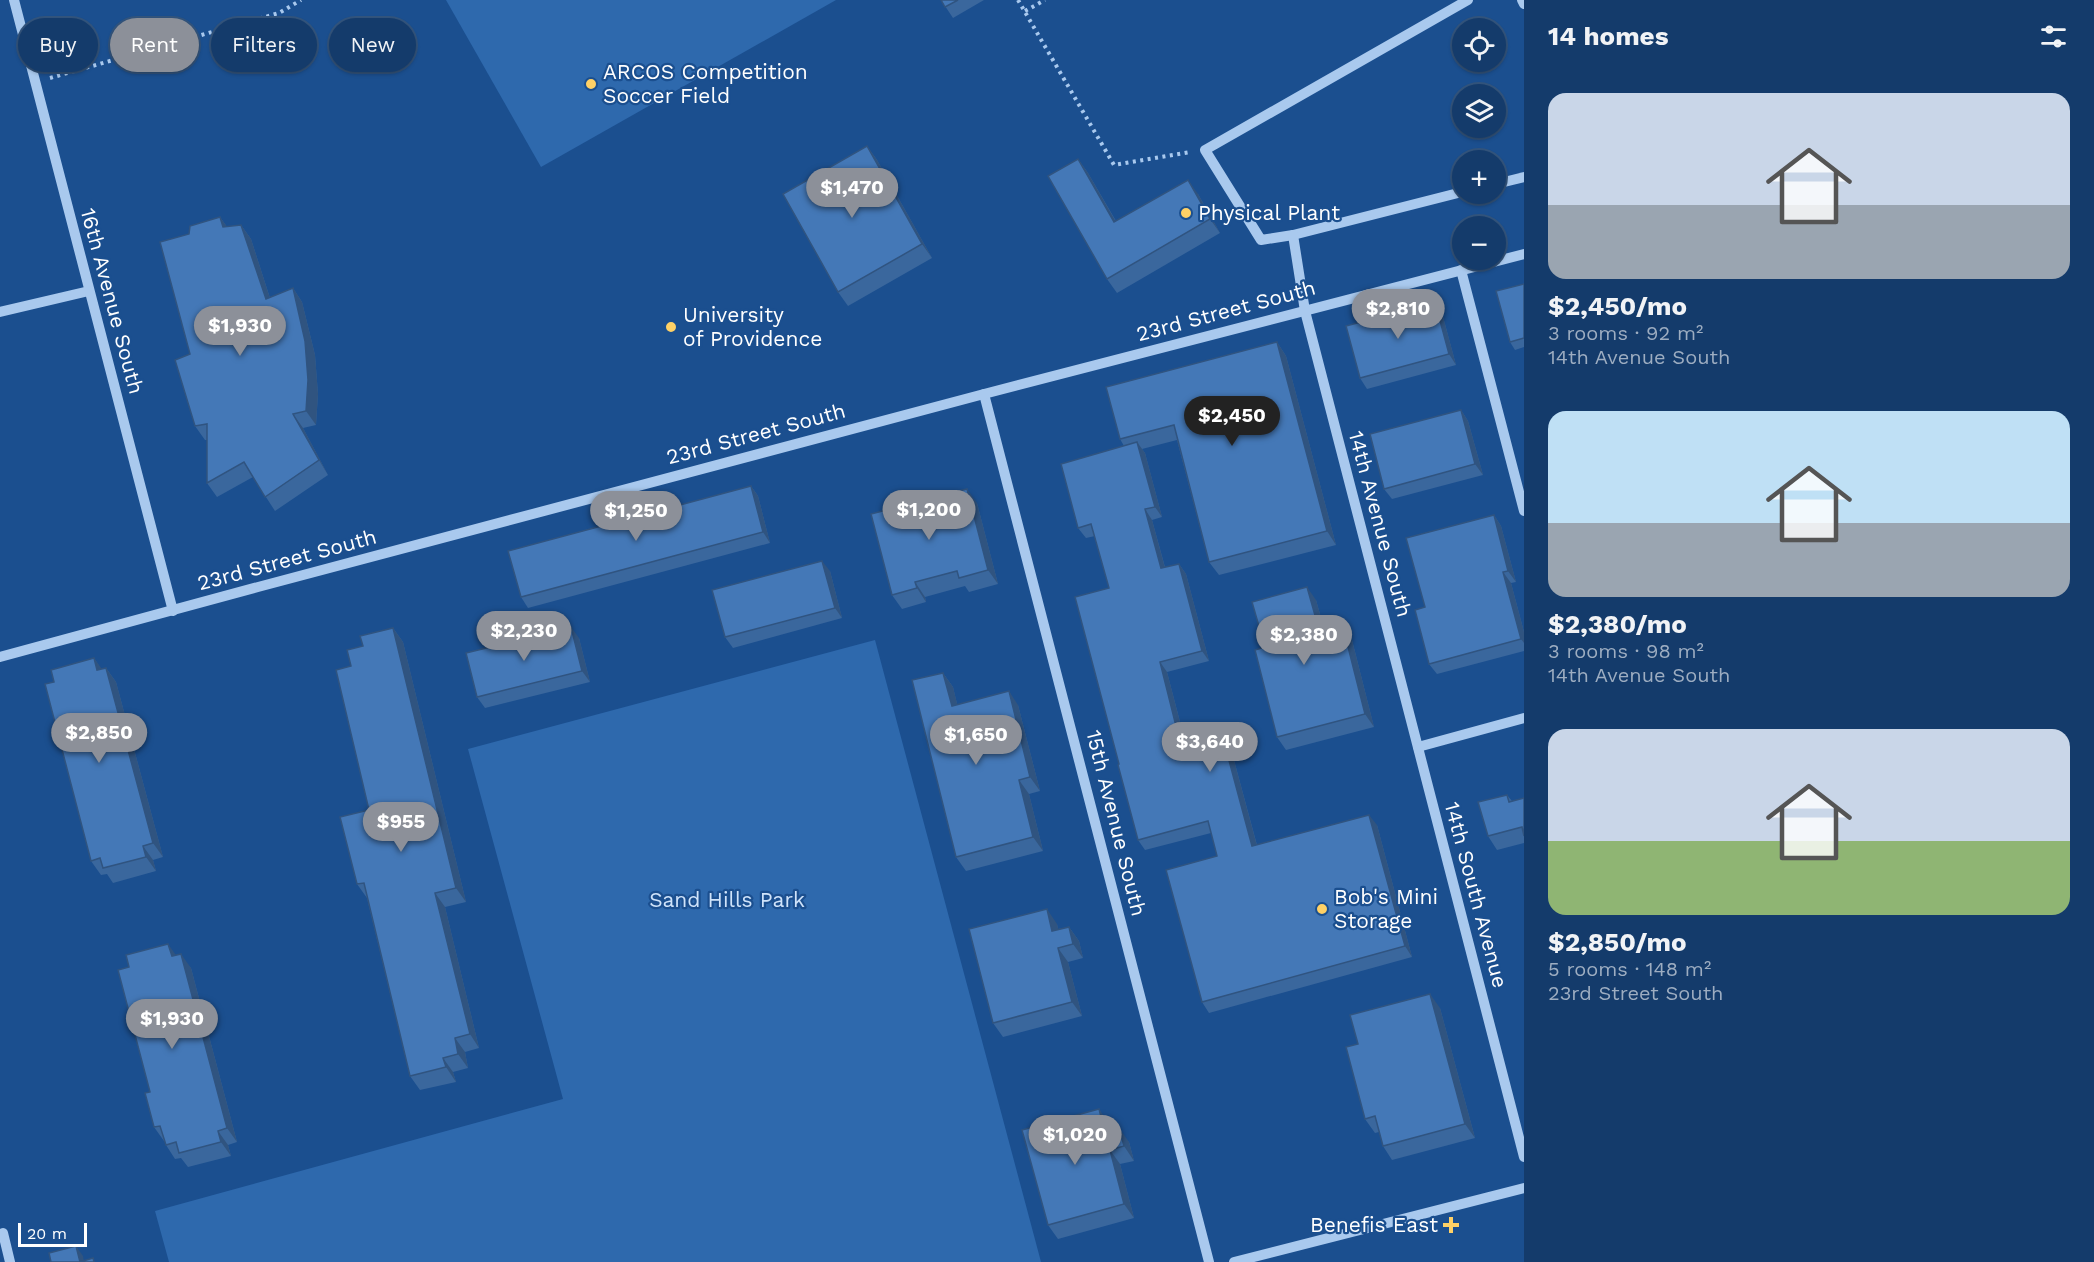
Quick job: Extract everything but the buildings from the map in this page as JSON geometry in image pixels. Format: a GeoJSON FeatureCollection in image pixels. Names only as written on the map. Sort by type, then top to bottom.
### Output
{"type":"FeatureCollection","features":[{"type":"Feature","properties":{"kind":"street","name":"16th Avenue South"},"geometry":{"type":"LineString","coordinates":[[14,0],[173,611]]}},
{"type":"Feature","properties":{"kind":"street"},"geometry":{"type":"LineString","coordinates":[[1452,195],[1293,235],[1261,240],[1205,150],[1467,0]]}},
{"type":"Feature","properties":{"kind":"street"},"geometry":{"type":"LineString","coordinates":[[1522,0],[1524,4]]}},
{"type":"Feature","properties":{"kind":"street"},"geometry":{"type":"LineString","coordinates":[[1506,182],[1524,177]]}},
{"type":"Feature","properties":{"kind":"street","name":"14th Avenue South"},"geometry":{"type":"LineString","coordinates":[[1293,235],[1305,310],[1418,747]]}},
{"type":"Feature","properties":{"kind":"street","name":"23rd Street South"},"geometry":{"type":"LineString","coordinates":[[1506,259],[1524,254]]}},
{"type":"Feature","properties":{"kind":"street"},"geometry":{"type":"LineString","coordinates":[[1461,270],[1524,511]]}},
{"type":"Feature","properties":{"kind":"street","name":"23rd Street South"},"geometry":{"type":"LineString","coordinates":[[0,657],[984,394],[1461,270]]}},
{"type":"Feature","properties":{"kind":"street"},"geometry":{"type":"LineString","coordinates":[[0,312],[89,291]]}},
{"type":"Feature","properties":{"kind":"street","name":"15th Avenue South"},"geometry":{"type":"LineString","coordinates":[[984,394],[1209,1262]]}},
{"type":"Feature","properties":{"kind":"street"},"geometry":{"type":"LineString","coordinates":[[1418,747],[1524,718]]}},
{"type":"Feature","properties":{"kind":"street","name":"14th South Avenue"},"geometry":{"type":"LineString","coordinates":[[1418,747],[1524,1158]]}},
{"type":"Feature","properties":{"kind":"street"},"geometry":{"type":"LineString","coordinates":[[1234,1262],[1524,1188]]}},
{"type":"Feature","properties":{"kind":"street"},"geometry":{"type":"LineString","coordinates":[[3,1233],[10,1262]]}},
{"type":"Feature","properties":{"kind":"path"},"geometry":{"type":"LineString","coordinates":[[35,82],[279,13],[301,0]]}},
{"type":"Feature","properties":{"kind":"path"},"geometry":{"type":"LineString","coordinates":[[1018,0],[1114,165],[1205,150]]}},
{"type":"Feature","properties":{"kind":"path"},"geometry":{"type":"LineString","coordinates":[[1025,11],[1044,0]]}},
{"type":"Feature","properties":{"kind":"green space","name":"ARCOS Competition Soccer Field"},"geometry":{"type":"Polygon","coordinates":[[[446,0],[836,0],[541,167],[446,0]]]}},
{"type":"Feature","properties":{"kind":"green space","name":"Sand Hills Park"},"geometry":{"type":"Polygon","coordinates":[[[875,640],[1041,1262],[169,1262],[155,1211],[563,1099],[468,749],[875,640]]]}},
{"type":"Feature","properties":{"kind":"place","name":"ARCOS Competition Soccer Field"},"geometry":{"type":"Point","coordinates":[591,84]}},
{"type":"Feature","properties":{"kind":"place","name":"Physical Plant"},"geometry":{"type":"Point","coordinates":[1186,213]}},
{"type":"Feature","properties":{"kind":"place","name":"University of Providence"},"geometry":{"type":"Point","coordinates":[671,327]}},
{"type":"Feature","properties":{"kind":"place","name":"Bob's Mini Storage"},"geometry":{"type":"Point","coordinates":[1322,909]}},
{"type":"Feature","properties":{"kind":"place","name":"Benefis East"},"geometry":{"type":"Point","coordinates":[1451,1225]}}]}
